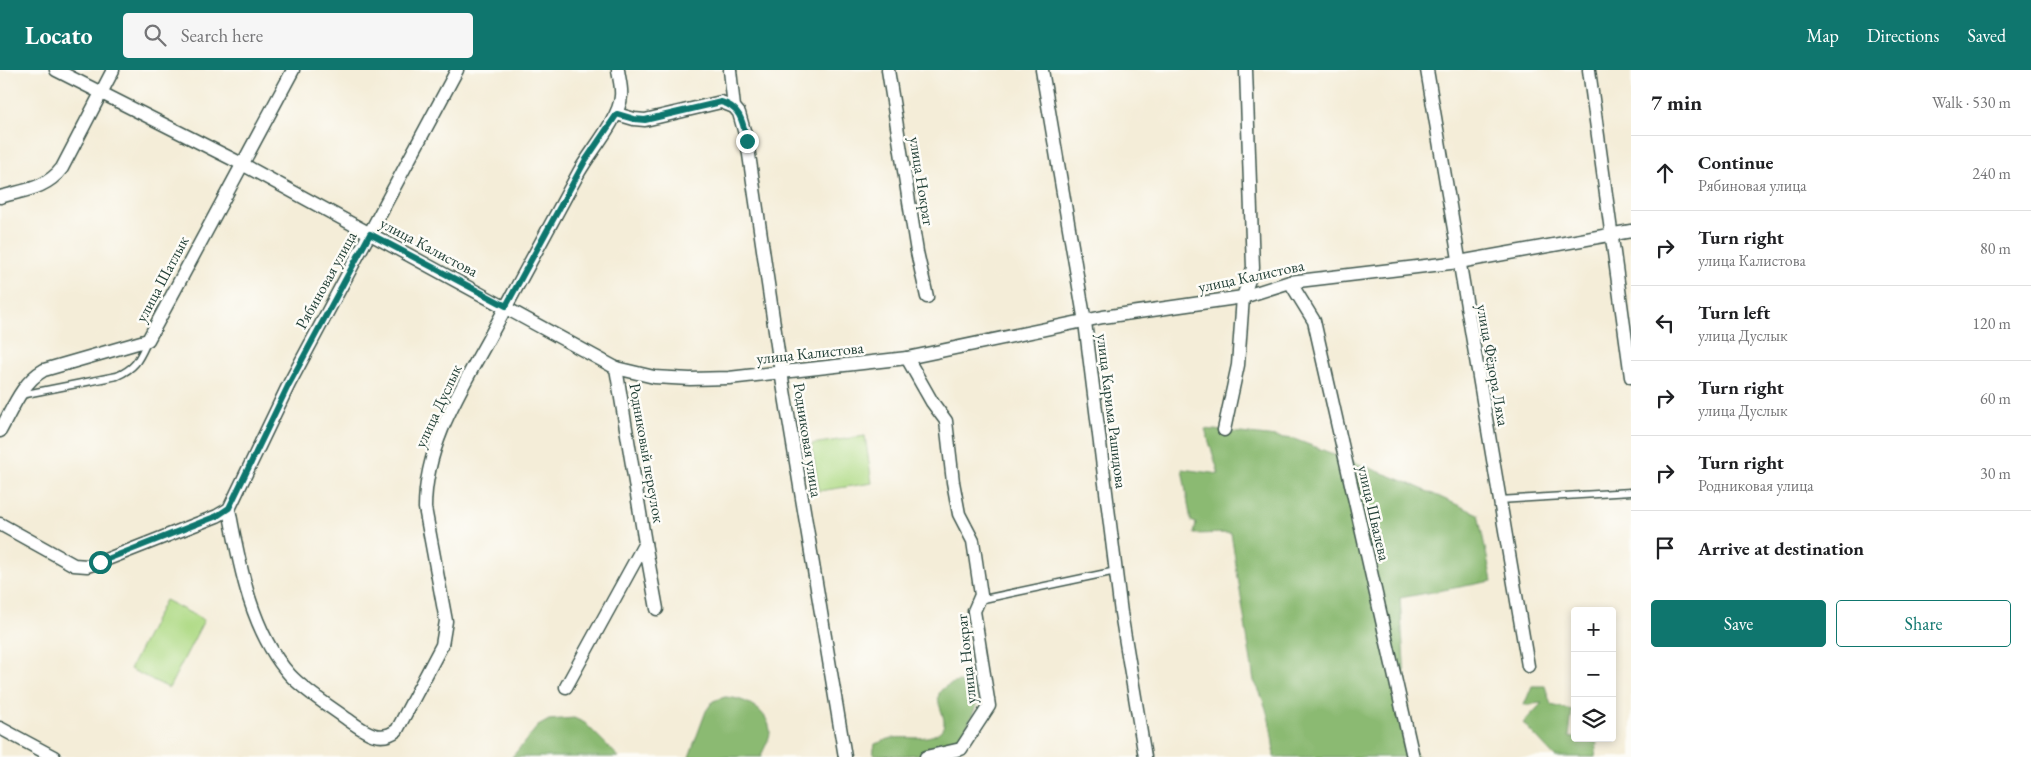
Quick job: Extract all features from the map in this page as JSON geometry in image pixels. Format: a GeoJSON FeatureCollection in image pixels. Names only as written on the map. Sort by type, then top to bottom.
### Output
{"type":"FeatureCollection","features":[{"type":"Feature","properties":{"kind":"street","name":"улица Калистова"},"geometry":{"type":"LineString","coordinates":[[56,70],[242,164],[506,306],[616,368],[654,377],[690,379],[729,378],[907,358],[1103,317],[1243,297],[1290,282],[1459,262],[1631,231]]}},
{"type":"Feature","properties":{"kind":"street"},"geometry":{"type":"LineString","coordinates":[[0,197],[38,187],[48,183],[56,176],[113,70]]}},
{"type":"Feature","properties":{"kind":"street","name":"улица Шатлык"},"geometry":{"type":"LineString","coordinates":[[0,432],[30,380],[44,370],[148,340],[293,70]]}},
{"type":"Feature","properties":{"kind":"street","name":"Рябиновая улица"},"geometry":{"type":"LineString","coordinates":[[229,508],[289,384],[457,70]]}},
{"type":"Feature","properties":{"kind":"street","name":"улица Дуслык"},"geometry":{"type":"LineString","coordinates":[[229,508],[238,558],[257,619],[276,656],[303,687],[367,732],[381,737],[392,734],[397,730],[402,721],[442,645],[445,635],[446,621],[425,508],[425,490],[432,456],[450,412],[506,306],[585,161],[617,114],[621,95],[618,70]]}},
{"type":"Feature","properties":{"kind":"street","name":"Родниковая улица"},"geometry":{"type":"LineString","coordinates":[[730,70],[734,107],[739,113],[747,141],[781,372],[845,757]]}},
{"type":"Feature","properties":{"kind":"street","name":"улица Нократ"},"geometry":{"type":"LineString","coordinates":[[888,70],[917,252],[927,297]]}},
{"type":"Feature","properties":{"kind":"street","name":"улица Карима Рашидова"},"geometry":{"type":"LineString","coordinates":[[1042,70],[1084,322],[1121,613],[1145,757]]}},
{"type":"Feature","properties":{"kind":"street"},"geometry":{"type":"LineString","coordinates":[[1224,430],[1238,365],[1243,297],[1254,268],[1246,70]]}},
{"type":"Feature","properties":{"kind":"street","name":"улица Фёдора Ляха"},"geometry":{"type":"LineString","coordinates":[[1427,70],[1528,666]]}},
{"type":"Feature","properties":{"kind":"street"},"geometry":{"type":"LineString","coordinates":[[1589,70],[1631,377]]}},
{"type":"Feature","properties":{"kind":"street"},"geometry":{"type":"LineString","coordinates":[[617,114],[645,120],[721,102],[734,107]]}},
{"type":"Feature","properties":{"kind":"street","name":"улица Швалева"},"geometry":{"type":"LineString","coordinates":[[1290,282],[1314,321],[1413,757]]}},
{"type":"Feature","properties":{"kind":"street","name":"улица Нократ"},"geometry":{"type":"LineString","coordinates":[[907,358],[932,402],[946,421],[953,482],[959,514],[973,541],[981,595],[974,611],[988,706],[961,749],[926,757]]}},
{"type":"Feature","properties":{"kind":"street","name":"Родниковый переулок"},"geometry":{"type":"LineString","coordinates":[[616,368],[657,610]]}},
{"type":"Feature","properties":{"kind":"street"},"geometry":{"type":"LineString","coordinates":[[0,524],[74,564],[88,566],[217,516],[229,508]]}},
{"type":"Feature","properties":{"kind":"street","name":"Родниковый переулок"},"geometry":{"type":"LineString","coordinates":[[566,688],[645,543]]}},
{"type":"Feature","properties":{"kind":"street"},"geometry":{"type":"LineString","coordinates":[[0,728],[54,757]]}},
{"type":"Feature","properties":{"kind":"lane"},"geometry":{"type":"LineString","coordinates":[[20,396],[118,376],[130,370],[138,363],[148,340]]}},
{"type":"Feature","properties":{"kind":"lane"},"geometry":{"type":"LineString","coordinates":[[1499,500],[1631,492]]}},
{"type":"Feature","properties":{"kind":"lane"},"geometry":{"type":"LineString","coordinates":[[979,600],[1116,571]]}},
{"type":"Feature","properties":{"kind":"green space"},"geometry":{"type":"Polygon","coordinates":[[[1205,429],[1294,439],[1406,482],[1478,514],[1492,581],[1400,598],[1409,745],[1418,757],[1274,757],[1268,718],[1254,681],[1231,533],[1194,534],[1196,523],[1191,521],[1182,469],[1219,474],[1205,429]]]}},
{"type":"Feature","properties":{"kind":"green space"},"geometry":{"type":"Polygon","coordinates":[[[865,436],[872,483],[819,491],[812,444],[865,436]]]}},
{"type":"Feature","properties":{"kind":"green space"},"geometry":{"type":"Polygon","coordinates":[[[165,600],[204,620],[169,688],[130,669],[165,600]]]}},
{"type":"Feature","properties":{"kind":"green space"},"geometry":{"type":"Polygon","coordinates":[[[958,682],[973,687],[977,697],[974,711],[955,744],[924,754],[873,754],[875,744],[888,739],[919,738],[933,736],[938,733],[944,723],[938,697],[940,691],[958,682]]]}},
{"type":"Feature","properties":{"kind":"green space"},"geometry":{"type":"Polygon","coordinates":[[[1532,686],[1545,686],[1551,705],[1571,710],[1569,737],[1571,737],[1571,742],[1597,743],[1595,757],[1555,757],[1523,723],[1542,703],[1524,705],[1532,686]]]}},
{"type":"Feature","properties":{"kind":"green space"},"geometry":{"type":"Polygon","coordinates":[[[725,697],[747,702],[764,716],[770,733],[761,757],[689,757],[706,711],[713,701],[725,697]]]}},
{"type":"Feature","properties":{"kind":"green space"},"geometry":{"type":"Polygon","coordinates":[[[574,718],[585,723],[619,757],[512,757],[538,726],[549,720],[574,718]]]}},
{"type":"Feature","properties":{"kind":"route"},"geometry":{"type":"LineString","coordinates":[[100,562],[217,516],[229,508],[289,384],[370,234],[506,306],[585,161],[617,114],[645,120],[721,102],[734,107],[739,113],[747,141]]}}]}
